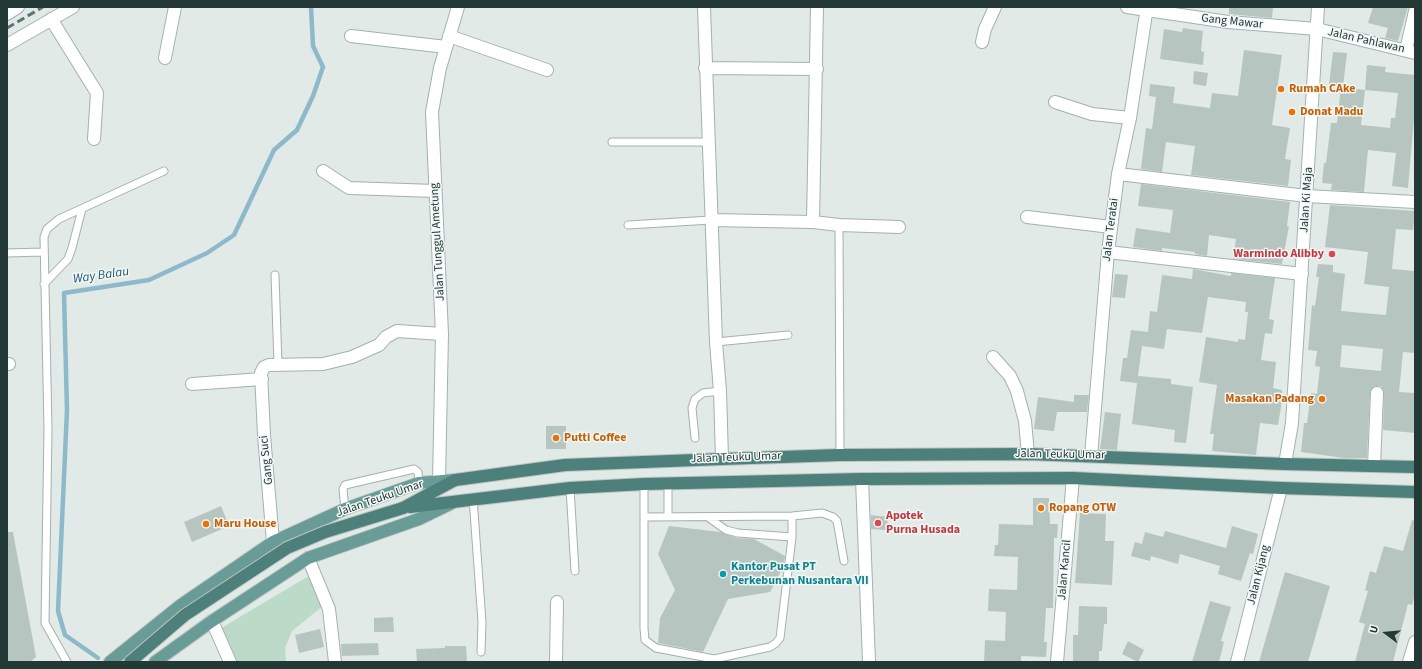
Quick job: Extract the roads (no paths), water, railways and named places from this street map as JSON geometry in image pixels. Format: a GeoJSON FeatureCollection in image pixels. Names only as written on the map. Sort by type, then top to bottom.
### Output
{"type":"FeatureCollection","features":[{"type":"Feature","properties":{"kind":"highway","name":"Jalan Teuku Umar"},"geometry":{"type":"LineString","coordinates":[[403,508],[438,486],[455,480],[565,465],[840,455],[1028,454],[1285,464],[1415,467]]}},
{"type":"Feature","properties":{"kind":"highway","name":"Jalan Teuku Umar"},"geometry":{"type":"LineString","coordinates":[[457,501],[570,488],[644,484],[862,479],[1073,478],[1281,488],[1415,492]]}},
{"type":"Feature","properties":{"kind":"highway"},"geometry":{"type":"LineString","coordinates":[[130,662],[185,615],[287,548],[325,532],[403,508],[457,501]]}},
{"type":"Feature","properties":{"kind":"main road","name":"Jalan Teuku Umar"},"geometry":{"type":"LineString","coordinates":[[110,662],[181,605],[273,542],[345,509],[420,484],[438,486]]}},
{"type":"Feature","properties":{"kind":"main road","name":"Jalan Teuku Umar"},"geometry":{"type":"LineString","coordinates":[[155,662],[212,621],[308,558],[420,519],[457,501]]}},
{"type":"Feature","properties":{"kind":"main road"},"geometry":{"type":"LineString","coordinates":[[135,641],[132,646],[131,653],[136,662]]}},
{"type":"Feature","properties":{"kind":"street"},"geometry":{"type":"LineString","coordinates":[[7,14],[18,7]]}},
{"type":"Feature","properties":{"kind":"street"},"geometry":{"type":"LineString","coordinates":[[7,45],[73,7]]}},
{"type":"Feature","properties":{"kind":"street"},"geometry":{"type":"LineString","coordinates":[[165,58],[175,7]]}},
{"type":"Feature","properties":{"kind":"street","name":"Jalan Tunggul Ametung"},"geometry":{"type":"LineString","coordinates":[[438,486],[442,334],[432,112],[440,68],[458,7]]}},
{"type":"Feature","properties":{"kind":"street"},"geometry":{"type":"LineString","coordinates":[[704,7],[711,220],[722,459]]}},
{"type":"Feature","properties":{"kind":"street"},"geometry":{"type":"LineString","coordinates":[[813,222],[817,7]]}},
{"type":"Feature","properties":{"kind":"street"},"geometry":{"type":"LineString","coordinates":[[982,42],[985,29],[995,7]]}},
{"type":"Feature","properties":{"kind":"street","name":"Gang Mawar"},"geometry":{"type":"LineString","coordinates":[[1126,7],[1228,22],[1317,29]]}},
{"type":"Feature","properties":{"kind":"street","name":"Jalan Ki Maja"},"geometry":{"type":"LineString","coordinates":[[1285,464],[1292,423],[1318,7]]}},
{"type":"Feature","properties":{"kind":"street","name":"Jalan Teratai"},"geometry":{"type":"LineString","coordinates":[[1091,456],[1111,227],[1118,174],[1130,118],[1147,9]]}},
{"type":"Feature","properties":{"kind":"street"},"geometry":{"type":"LineString","coordinates":[[1411,52],[1415,11]]}},
{"type":"Feature","properties":{"kind":"street"},"geometry":{"type":"LineString","coordinates":[[51,19],[97,93],[94,139]]}},
{"type":"Feature","properties":{"kind":"street","name":"Jalan Pahlawan"},"geometry":{"type":"LineString","coordinates":[[1317,29],[1411,52]]}},
{"type":"Feature","properties":{"kind":"street"},"geometry":{"type":"LineString","coordinates":[[351,36],[447,42],[547,70]]}},
{"type":"Feature","properties":{"kind":"street"},"geometry":{"type":"LineString","coordinates":[[705,68],[817,69]]}},
{"type":"Feature","properties":{"kind":"street"},"geometry":{"type":"LineString","coordinates":[[1055,102],[1092,114],[1130,118]]}},
{"type":"Feature","properties":{"kind":"street"},"geometry":{"type":"LineString","coordinates":[[322,171],[348,188],[435,191]]}},
{"type":"Feature","properties":{"kind":"street"},"geometry":{"type":"LineString","coordinates":[[1118,174],[1307,196],[1415,202]]}},
{"type":"Feature","properties":{"kind":"street"},"geometry":{"type":"LineString","coordinates":[[1027,217],[1111,227]]}},
{"type":"Feature","properties":{"kind":"street"},"geometry":{"type":"LineString","coordinates":[[711,220],[813,222],[838,225],[899,227]]}},
{"type":"Feature","properties":{"kind":"street"},"geometry":{"type":"LineString","coordinates":[[1108,252],[1302,274]]}},
{"type":"Feature","properties":{"kind":"street"},"geometry":{"type":"LineString","coordinates":[[192,384],[262,379],[261,373],[264,367],[278,365],[323,364],[352,357],[379,345],[386,337],[397,331],[442,334]]}},
{"type":"Feature","properties":{"kind":"street"},"geometry":{"type":"LineString","coordinates":[[993,357],[1010,376],[1017,391],[1025,422],[1028,454]]}},
{"type":"Feature","properties":{"kind":"street","name":"Gang Suci"},"geometry":{"type":"LineString","coordinates":[[262,379],[264,435],[273,542]]}},
{"type":"Feature","properties":{"kind":"street"},"geometry":{"type":"LineString","coordinates":[[1374,466],[1377,393]]}},
{"type":"Feature","properties":{"kind":"street","name":"Jalan Kancil"},"geometry":{"type":"LineString","coordinates":[[1057,662],[1073,478]]}},
{"type":"Feature","properties":{"kind":"street"},"geometry":{"type":"LineString","coordinates":[[862,479],[869,662]]}},
{"type":"Feature","properties":{"kind":"street","name":"Jalan Kijang"},"geometry":{"type":"LineString","coordinates":[[1237,662],[1281,488]]}},
{"type":"Feature","properties":{"kind":"street"},"geometry":{"type":"LineString","coordinates":[[308,558],[329,609],[335,662]]}},
{"type":"Feature","properties":{"kind":"street"},"geometry":{"type":"LineString","coordinates":[[556,662],[557,602]]}},
{"type":"Feature","properties":{"kind":"street"},"geometry":{"type":"LineString","coordinates":[[212,621],[230,662]]}},
{"type":"Feature","properties":{"kind":"street"},"geometry":{"type":"LineString","coordinates":[[1409,662],[1415,642]]}},
{"type":"Feature","properties":{"kind":"lane"},"geometry":{"type":"LineString","coordinates":[[612,142],[708,142]]}},
{"type":"Feature","properties":{"kind":"lane"},"geometry":{"type":"LineString","coordinates":[[65,661],[45,623],[48,429],[43,252],[44,237],[51,224],[82,208],[164,171]]}},
{"type":"Feature","properties":{"kind":"lane"},"geometry":{"type":"LineString","coordinates":[[44,284],[68,259],[82,208]]}},
{"type":"Feature","properties":{"kind":"lane"},"geometry":{"type":"LineString","coordinates":[[628,226],[711,220]]}},
{"type":"Feature","properties":{"kind":"lane"},"geometry":{"type":"LineString","coordinates":[[838,225],[840,455]]}},
{"type":"Feature","properties":{"kind":"lane"},"geometry":{"type":"LineString","coordinates":[[7,253],[43,252]]}},
{"type":"Feature","properties":{"kind":"lane"},"geometry":{"type":"LineString","coordinates":[[275,274],[278,365]]}},
{"type":"Feature","properties":{"kind":"lane"},"geometry":{"type":"LineString","coordinates":[[716,342],[788,335]]}},
{"type":"Feature","properties":{"kind":"lane"},"geometry":{"type":"LineString","coordinates":[[695,438],[692,408],[695,399],[703,393],[720,391]]}},
{"type":"Feature","properties":{"kind":"lane"},"geometry":{"type":"LineString","coordinates":[[345,509],[343,489],[345,485],[414,470],[418,472],[420,484]]}},
{"type":"Feature","properties":{"kind":"lane"},"geometry":{"type":"LineString","coordinates":[[644,484],[644,628],[646,640],[656,648],[714,659],[770,647],[776,643],[780,638],[792,537],[792,516]]}},
{"type":"Feature","properties":{"kind":"lane"},"geometry":{"type":"LineString","coordinates":[[668,484],[668,517]]}},
{"type":"Feature","properties":{"kind":"lane"},"geometry":{"type":"LineString","coordinates":[[570,488],[575,571]]}},
{"type":"Feature","properties":{"kind":"lane"},"geometry":{"type":"LineString","coordinates":[[473,498],[482,622],[481,652]]}},
{"type":"Feature","properties":{"kind":"lane"},"geometry":{"type":"LineString","coordinates":[[645,517],[709,518],[792,516],[822,513],[833,517],[838,521],[844,561]]}},
{"type":"Feature","properties":{"kind":"lane"},"geometry":{"type":"LineString","coordinates":[[709,518],[726,530],[738,533],[792,537]]}},
{"type":"Feature","properties":{"kind":"waterway","name":"Way Balau"},"geometry":{"type":"LineString","coordinates":[[98,658],[65,635],[58,611],[67,410],[64,293],[149,280],[207,253],[234,235],[274,150],[297,130],[313,96],[323,67],[313,46],[311,7]]}},
{"type":"Feature","properties":{"kind":"railway"},"geometry":{"type":"LineString","coordinates":[[7,28],[43,7]]}},
{"type":"Feature","properties":{"kind":"place","name":"Rumah CAke"},"geometry":{"type":"Point","coordinates":[1281,89]}},
{"type":"Feature","properties":{"kind":"place","name":"Donat Madu"},"geometry":{"type":"Point","coordinates":[1292,112]}},
{"type":"Feature","properties":{"kind":"place","name":"Warmindo Alibby"},"geometry":{"type":"Point","coordinates":[1332,254]}},
{"type":"Feature","properties":{"kind":"place","name":"Masakan Padang"},"geometry":{"type":"Point","coordinates":[1322,399]}},
{"type":"Feature","properties":{"kind":"place","name":"Putti Coffee"},"geometry":{"type":"Point","coordinates":[556,438]}},
{"type":"Feature","properties":{"kind":"place","name":"Ropang OTW"},"geometry":{"type":"Point","coordinates":[1041,508]}},
{"type":"Feature","properties":{"kind":"place","name":"Apotek Purna Husada"},"geometry":{"type":"Point","coordinates":[878,523]}},
{"type":"Feature","properties":{"kind":"place","name":"Maru House"},"geometry":{"type":"Point","coordinates":[206,524]}},
{"type":"Feature","properties":{"kind":"place","name":"Kantor Pusat PT Perkebunan Nusantara VII"},"geometry":{"type":"Point","coordinates":[723,574]}}]}
